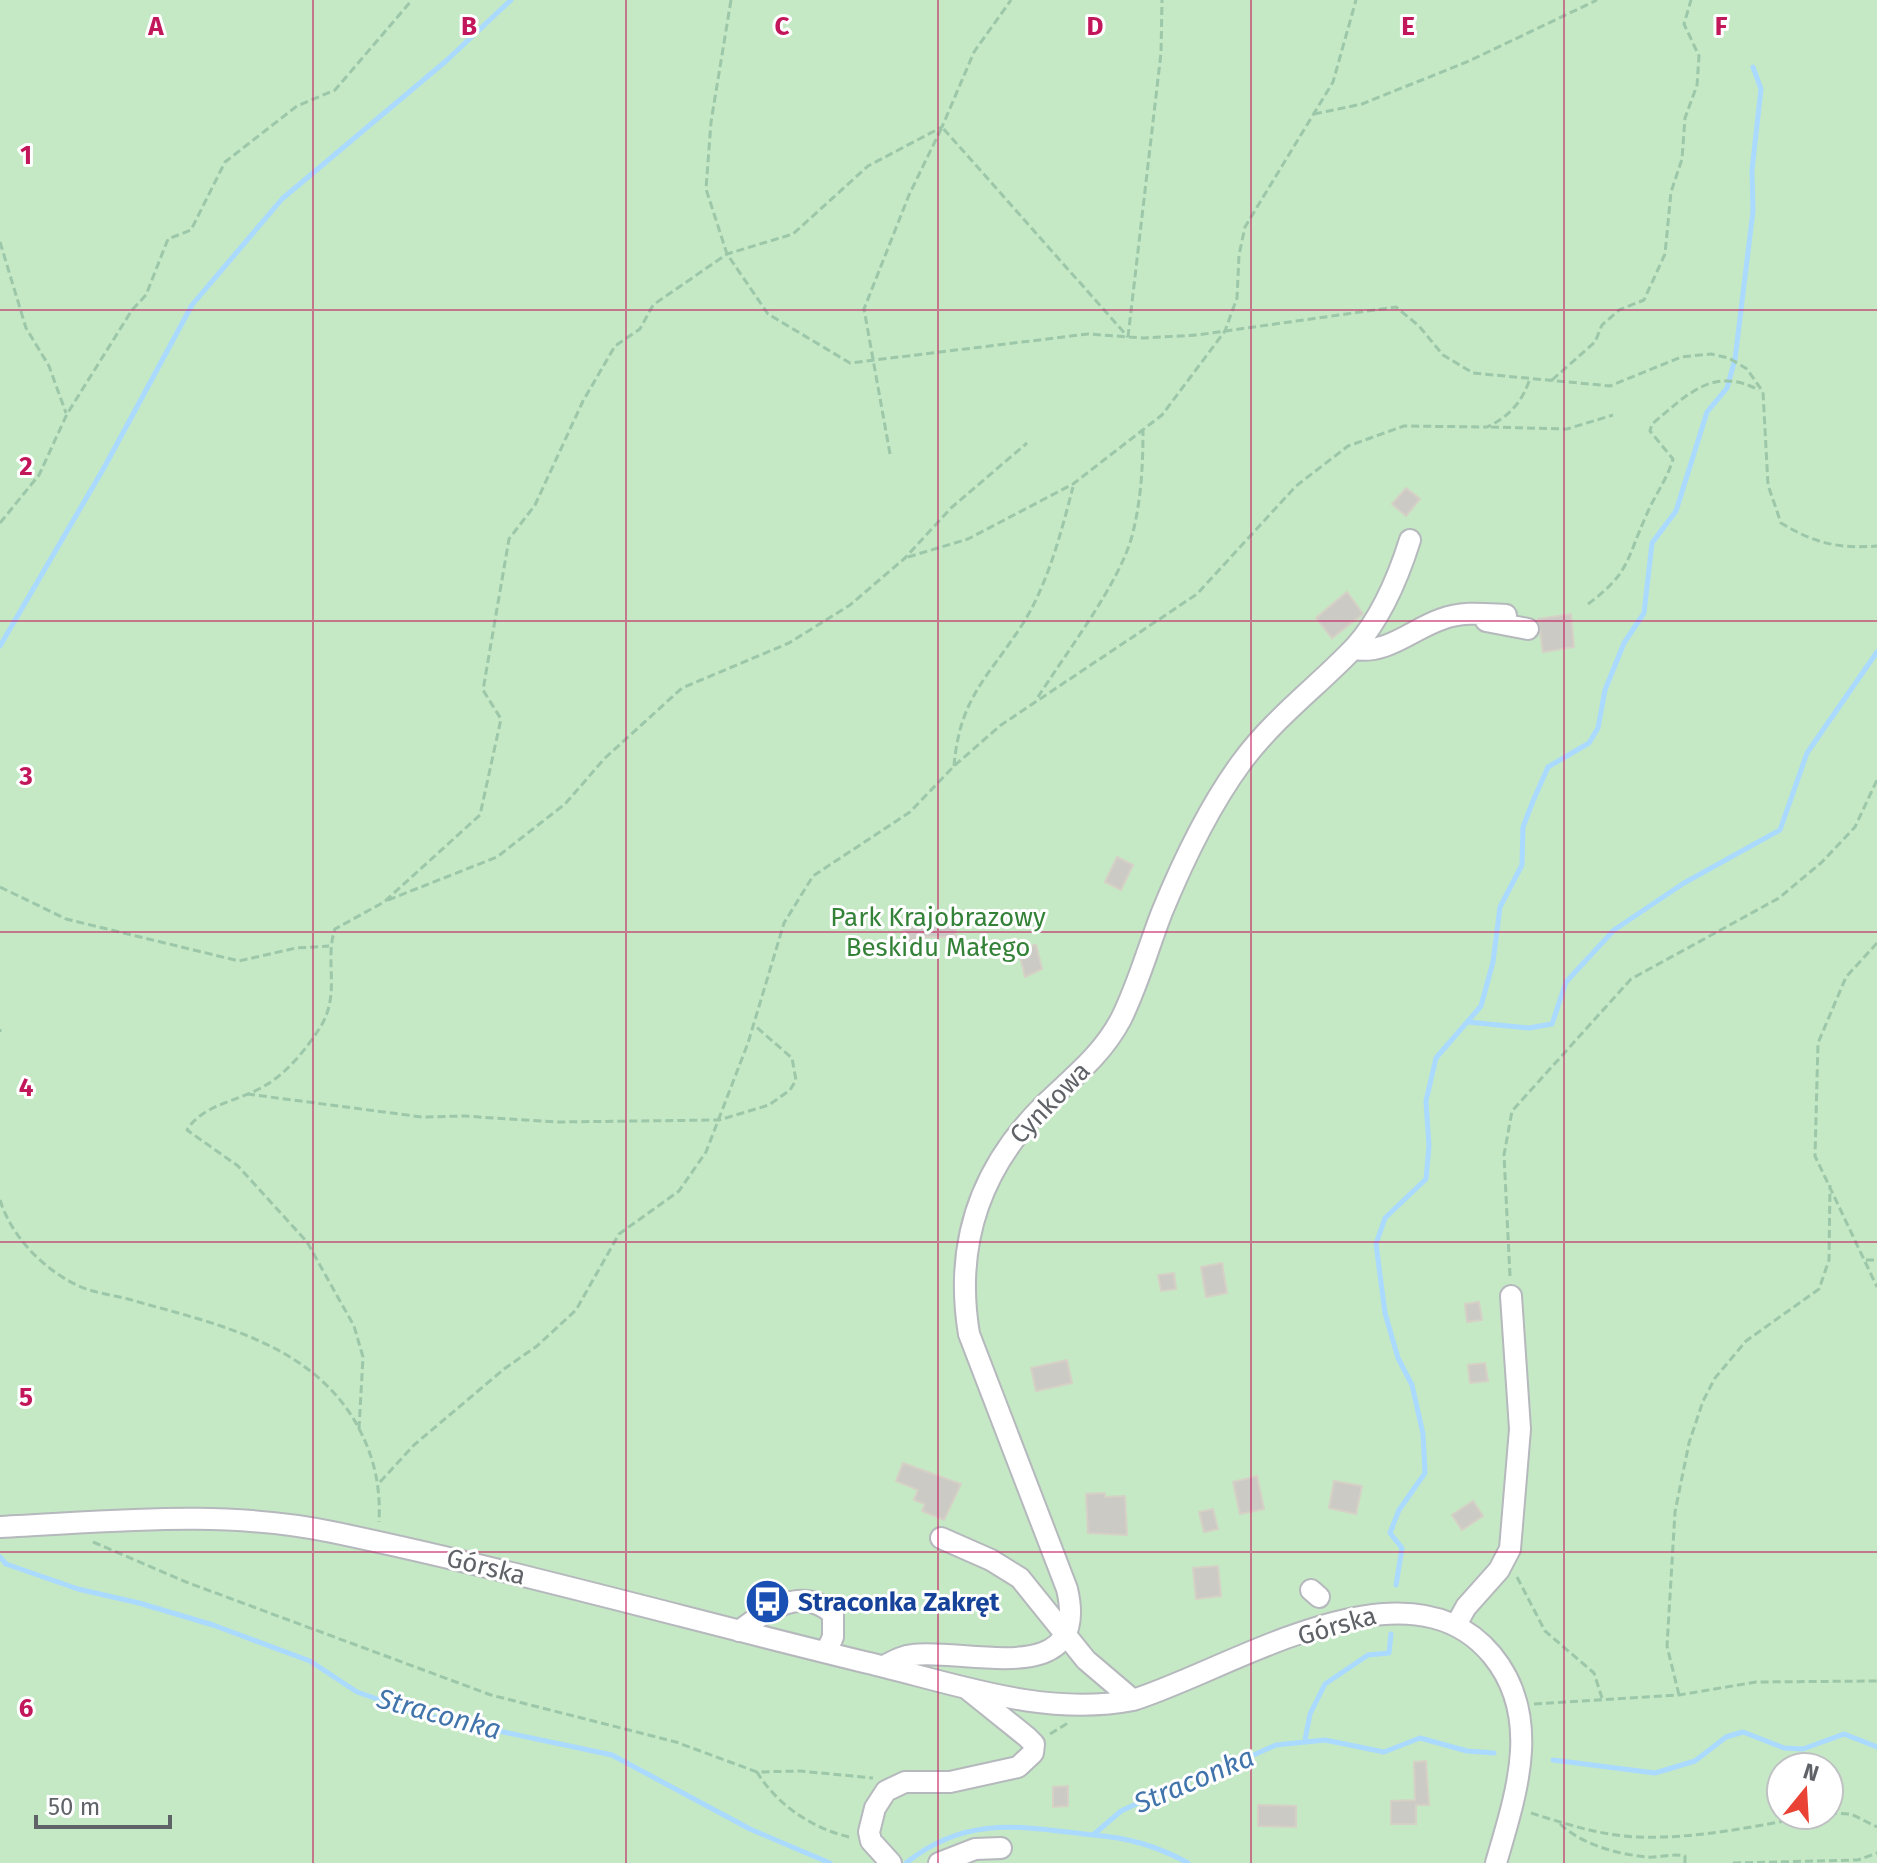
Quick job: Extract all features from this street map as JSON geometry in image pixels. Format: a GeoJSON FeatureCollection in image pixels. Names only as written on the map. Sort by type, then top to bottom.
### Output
{"type":"FeatureCollection","features":[{"type":"Feature","properties":{"kind":"street","name":"Cynkowa"},"geometry":{"type":"LineString","coordinates":[[1068,1633],[1071,1607],[1067,1589],[969,1334],[964,1282],[973,1214],[984,1183],[1005,1150],[1025,1124],[1094,1059],[1120,1022],[1178,877],[1234,773],[1276,724],[1353,649],[1369,628],[1401,570],[1410,540]]}},
{"type":"Feature","properties":{"kind":"street"},"geometry":{"type":"LineString","coordinates":[[1463,614],[1528,629]]}},
{"type":"Feature","properties":{"kind":"street"},"geometry":{"type":"LineString","coordinates":[[1353,649],[1366,651],[1394,643],[1441,619],[1463,614],[1506,615]]}},
{"type":"Feature","properties":{"kind":"street"},"geometry":{"type":"LineString","coordinates":[[1456,1625],[1466,1607],[1499,1570],[1510,1549],[1520,1429],[1511,1296]]}},
{"type":"Feature","properties":{"kind":"street","name":"Górska"},"geometry":{"type":"LineString","coordinates":[[0,1527],[208,1520],[274,1523],[378,1542],[1041,1703],[1088,1707],[1133,1700],[1308,1631],[1359,1616],[1389,1612],[1416,1613],[1456,1625],[1474,1636],[1501,1665],[1520,1706],[1522,1749],[1512,1807],[1496,1863]]}},
{"type":"Feature","properties":{"kind":"street"},"geometry":{"type":"LineString","coordinates":[[941,1538],[991,1560],[1020,1578],[1068,1633],[1086,1660],[1133,1700]]}},
{"type":"Feature","properties":{"kind":"street"},"geometry":{"type":"LineString","coordinates":[[739,1631],[779,1605],[802,1599],[814,1601],[833,1614],[833,1637],[826,1652]]}},
{"type":"Feature","properties":{"kind":"street"},"geometry":{"type":"LineString","coordinates":[[884,1666],[913,1655],[1021,1659],[1060,1641],[1068,1633]]}},
{"type":"Feature","properties":{"kind":"street","name":"Górska"},"geometry":{"type":"LineString","coordinates":[[963,1685],[1034,1744]]}},
{"type":"Feature","properties":{"kind":"street"},"geometry":{"type":"LineString","coordinates":[[891,1863],[871,1841],[875,1808],[880,1797],[905,1782],[950,1782],[1018,1767],[1033,1753],[1034,1744]]}},
{"type":"Feature","properties":{"kind":"street"},"geometry":{"type":"LineString","coordinates":[[939,1863],[975,1849],[1001,1848]]}},
{"type":"Feature","properties":{"kind":"path"},"geometry":{"type":"LineString","coordinates":[[0,523],[39,475],[67,414],[132,310],[146,295],[168,239],[191,230],[225,162],[297,106],[335,90],[412,0]]}},
{"type":"Feature","properties":{"kind":"path"},"geometry":{"type":"LineString","coordinates":[[731,0],[711,122],[706,189],[727,254],[768,314],[850,363],[1088,334],[1128,337],[1225,331],[1335,319],[1363,310],[1396,307],[1419,326],[1443,355],[1473,373],[1610,386],[1681,357],[1711,354],[1747,369],[1763,392],[1768,485],[1781,523],[1810,540],[1852,548],[1877,546]]}},
{"type":"Feature","properties":{"kind":"path"},"geometry":{"type":"LineString","coordinates":[[890,454],[864,309],[909,195],[974,52],[1011,0]]}},
{"type":"Feature","properties":{"kind":"path"},"geometry":{"type":"LineString","coordinates":[[1128,337],[1161,53],[1162,0]]}},
{"type":"Feature","properties":{"kind":"path"},"geometry":{"type":"LineString","coordinates":[[905,558],[968,539],[1073,484],[1162,415],[1225,331],[1237,298],[1239,255],[1245,227],[1333,82],[1356,0]]}},
{"type":"Feature","properties":{"kind":"path"},"geometry":{"type":"LineString","coordinates":[[1314,114],[1362,104],[1469,61],[1597,0]]}},
{"type":"Feature","properties":{"kind":"path"},"geometry":{"type":"LineString","coordinates":[[1552,380],[1595,342],[1602,325],[1619,310],[1644,300],[1665,254],[1671,192],[1682,159],[1685,118],[1697,85],[1699,56],[1684,24],[1691,0]]}},
{"type":"Feature","properties":{"kind":"path"},"geometry":{"type":"LineString","coordinates":[[384,902],[480,815],[501,719],[483,690],[509,539],[535,505],[583,401],[615,346],[640,329],[653,305],[727,254],[793,234],[868,166],[942,127]]}},
{"type":"Feature","properties":{"kind":"path"},"geometry":{"type":"LineString","coordinates":[[942,127],[1128,337]]}},
{"type":"Feature","properties":{"kind":"path"},"geometry":{"type":"LineString","coordinates":[[0,242],[26,328],[49,366],[67,414]]}},
{"type":"Feature","properties":{"kind":"path"},"geometry":{"type":"LineString","coordinates":[[1487,427],[1498,422],[1524,398],[1530,378]]}},
{"type":"Feature","properties":{"kind":"path"},"geometry":{"type":"LineString","coordinates":[[1588,604],[1613,586],[1633,556],[1646,516],[1667,479],[1673,459],[1650,431],[1652,424],[1696,390],[1719,378],[1741,381],[1763,392]]}},
{"type":"Feature","properties":{"kind":"path"},"geometry":{"type":"LineString","coordinates":[[380,1482],[414,1445],[576,1310],[619,1234],[679,1191],[706,1152],[753,1024],[784,923],[813,876],[910,812],[954,766],[1036,700],[1197,594],[1296,486],[1348,446],[1404,426],[1567,429],[1613,415]]}},
{"type":"Feature","properties":{"kind":"path"},"geometry":{"type":"LineString","coordinates":[[1036,700],[1100,602],[1132,538],[1143,472],[1143,429]]}},
{"type":"Feature","properties":{"kind":"path"},"geometry":{"type":"LineString","coordinates":[[359,1429],[363,1357],[354,1326],[307,1242],[238,1166],[187,1130],[196,1115],[268,1084],[300,1054],[323,1024],[334,980],[329,946],[335,929],[384,902],[497,857],[565,804],[605,758],[682,688],[789,643],[850,605],[905,558],[951,508],[1027,443]]}},
{"type":"Feature","properties":{"kind":"path"},"geometry":{"type":"LineString","coordinates":[[954,766],[956,738],[968,700],[1021,625],[1038,593],[1062,530],[1073,484]]}},
{"type":"Feature","properties":{"kind":"path"},"geometry":{"type":"LineString","coordinates":[[1511,1296],[1504,1155],[1512,1111],[1631,979],[1779,898],[1822,862],[1855,827],[1877,780]]}},
{"type":"Feature","properties":{"kind":"path"},"geometry":{"type":"LineString","coordinates":[[0,887],[66,919],[239,961],[296,948],[329,946]]}},
{"type":"Feature","properties":{"kind":"path"},"geometry":{"type":"LineString","coordinates":[[1877,943],[1846,977],[1818,1043],[1815,1156],[1877,1287]]}},
{"type":"Feature","properties":{"kind":"path"},"geometry":{"type":"LineString","coordinates":[[247,1094],[422,1117],[464,1116],[556,1122],[719,1120],[769,1105],[790,1090],[796,1080],[792,1058],[753,1024]]}},
{"type":"Feature","properties":{"kind":"path"},"geometry":{"type":"LineString","coordinates":[[1679,1695],[1667,1646],[1675,1512],[1689,1443],[1703,1401],[1715,1378],[1746,1341],[1819,1289],[1829,1260],[1830,1185]]}},
{"type":"Feature","properties":{"kind":"path"},"geometry":{"type":"LineString","coordinates":[[0,1200],[2,1214],[39,1259],[83,1288],[241,1332],[305,1365],[344,1404],[359,1429],[380,1482],[378,1542]]}},
{"type":"Feature","properties":{"kind":"path"},"geometry":{"type":"LineString","coordinates":[[1866,1260],[1877,1260]]}},
{"type":"Feature","properties":{"kind":"path"},"geometry":{"type":"LineString","coordinates":[[81,1537],[186,1582],[491,1695],[676,1742],[757,1772],[800,1771],[875,1778]]}},
{"type":"Feature","properties":{"kind":"path"},"geometry":{"type":"LineString","coordinates":[[1510,1549],[1530,1606],[1545,1631],[1594,1673],[1602,1698]]}},
{"type":"Feature","properties":{"kind":"path"},"geometry":{"type":"LineString","coordinates":[[1520,1706],[1679,1695],[1756,1682],[1877,1681]]}},
{"type":"Feature","properties":{"kind":"path"},"geometry":{"type":"LineString","coordinates":[[1034,1744],[1088,1707]]}},
{"type":"Feature","properties":{"kind":"path"},"geometry":{"type":"LineString","coordinates":[[757,1772],[768,1790],[791,1810],[838,1834],[871,1841]]}},
{"type":"Feature","properties":{"kind":"path"},"geometry":{"type":"LineString","coordinates":[[1512,1807],[1557,1822],[1638,1837],[1765,1823]]}},
{"type":"Feature","properties":{"kind":"path"},"geometry":{"type":"LineString","coordinates":[[1845,1814],[1877,1827]]}},
{"type":"Feature","properties":{"kind":"path"},"geometry":{"type":"LineString","coordinates":[[1557,1822],[1585,1842],[1650,1857],[1685,1856],[1685,1863]]}},
{"type":"Feature","properties":{"kind":"path"},"geometry":{"type":"LineString","coordinates":[[1733,1863],[1858,1860],[1877,1853]]}},
{"type":"Feature","properties":{"kind":"green space","name":"Park Krajobrazowy Beskidu Małego"},"geometry":{"type":"Polygon","coordinates":[[[0,0],[1877,0],[1877,1863],[0,1863],[0,0]]]}},
{"type":"Feature","properties":{"kind":"building"},"geometry":{"type":"Polygon","coordinates":[[[1406,488],[1420,499],[1406,516],[1392,504],[1406,488]]]}},
{"type":"Feature","properties":{"kind":"building"},"geometry":{"type":"Polygon","coordinates":[[[1347,592],[1363,614],[1332,638],[1316,618],[1347,592]]]}},
{"type":"Feature","properties":{"kind":"building"},"geometry":{"type":"Polygon","coordinates":[[[1571,614],[1574,647],[1543,652],[1538,619],[1571,614]]]}},
{"type":"Feature","properties":{"kind":"building"},"geometry":{"type":"Polygon","coordinates":[[[1117,857],[1133,865],[1121,890],[1105,882],[1117,857]]]}},
{"type":"Feature","properties":{"kind":"building"},"geometry":{"type":"Polygon","coordinates":[[[903,918],[955,919],[956,937],[924,937],[925,953],[903,956],[903,918]]]}},
{"type":"Feature","properties":{"kind":"building"},"geometry":{"type":"Polygon","coordinates":[[[1036,945],[1042,969],[1025,977],[1018,948],[1036,945]]]}},
{"type":"Feature","properties":{"kind":"building"},"geometry":{"type":"Polygon","coordinates":[[[1222,1263],[1227,1293],[1206,1297],[1201,1267],[1222,1263]]]}},
{"type":"Feature","properties":{"kind":"building"},"geometry":{"type":"Polygon","coordinates":[[[1174,1273],[1176,1289],[1161,1291],[1158,1275],[1174,1273]]]}},
{"type":"Feature","properties":{"kind":"building"},"geometry":{"type":"Polygon","coordinates":[[[1479,1302],[1482,1320],[1467,1322],[1465,1304],[1479,1302]]]}},
{"type":"Feature","properties":{"kind":"building"},"geometry":{"type":"Polygon","coordinates":[[[1067,1360],[1072,1383],[1036,1391],[1031,1368],[1067,1360]]]}},
{"type":"Feature","properties":{"kind":"building"},"geometry":{"type":"Polygon","coordinates":[[[1485,1363],[1488,1381],[1470,1383],[1468,1365],[1485,1363]]]}},
{"type":"Feature","properties":{"kind":"building"},"geometry":{"type":"Polygon","coordinates":[[[903,1463],[961,1484],[944,1520],[922,1511],[925,1504],[914,1500],[918,1490],[896,1481],[903,1463]]]}},
{"type":"Feature","properties":{"kind":"building"},"geometry":{"type":"Polygon","coordinates":[[[1257,1476],[1264,1509],[1240,1514],[1233,1482],[1257,1476]]]}},
{"type":"Feature","properties":{"kind":"building"},"geometry":{"type":"Polygon","coordinates":[[[1334,1481],[1362,1486],[1356,1514],[1329,1508],[1334,1481]]]}},
{"type":"Feature","properties":{"kind":"building"},"geometry":{"type":"Polygon","coordinates":[[[1105,1493],[1105,1497],[1125,1496],[1127,1535],[1088,1533],[1086,1494],[1105,1493]]]}},
{"type":"Feature","properties":{"kind":"building"},"geometry":{"type":"Polygon","coordinates":[[[1473,1501],[1483,1516],[1462,1530],[1452,1515],[1473,1501]]]}},
{"type":"Feature","properties":{"kind":"building"},"geometry":{"type":"Polygon","coordinates":[[[1213,1509],[1218,1529],[1204,1532],[1199,1512],[1213,1509]]]}},
{"type":"Feature","properties":{"kind":"building"},"geometry":{"type":"Polygon","coordinates":[[[1218,1566],[1221,1596],[1196,1599],[1193,1568],[1218,1566]]]}},
{"type":"Feature","properties":{"kind":"building"},"geometry":{"type":"Polygon","coordinates":[[[1426,1761],[1429,1805],[1416,1805],[1416,1824],[1391,1824],[1391,1801],[1415,1800],[1414,1762],[1426,1761]]]}},
{"type":"Feature","properties":{"kind":"building"},"geometry":{"type":"Polygon","coordinates":[[[1068,1786],[1068,1806],[1053,1807],[1053,1787],[1068,1786]]]}},
{"type":"Feature","properties":{"kind":"building"},"geometry":{"type":"Polygon","coordinates":[[[1258,1805],[1296,1806],[1296,1827],[1258,1826],[1258,1805]]]}},
{"type":"Feature","properties":{"kind":"waterway"},"geometry":{"type":"LineString","coordinates":[[0,646],[105,466],[192,305],[282,199],[446,61],[511,0]]}},
{"type":"Feature","properties":{"kind":"waterway"},"geometry":{"type":"LineString","coordinates":[[1396,1585],[1402,1548],[1390,1533],[1399,1510],[1425,1473],[1423,1434],[1412,1385],[1398,1358],[1385,1313],[1376,1244],[1385,1218],[1426,1179],[1429,1146],[1426,1101],[1436,1058],[1481,1006],[1493,962],[1500,907],[1522,865],[1523,827],[1533,801],[1548,767],[1589,743],[1598,728],[1605,690],[1624,643],[1644,613],[1652,543],[1676,511],[1707,412],[1727,388],[1735,359],[1753,211],[1752,170],[1761,89],[1753,67]]}},
{"type":"Feature","properties":{"kind":"waterway"},"geometry":{"type":"LineString","coordinates":[[1468,1022],[1529,1028],[1552,1024],[1566,982],[1614,930],[1684,883],[1780,830],[1807,753],[1877,652]]}},
{"type":"Feature","properties":{"kind":"waterway","name":"Straconka"},"geometry":{"type":"LineString","coordinates":[[0,1557],[6,1564],[78,1589],[213,1625],[310,1661],[357,1692],[423,1715],[612,1755],[750,1829],[830,1863]]}},
{"type":"Feature","properties":{"kind":"waterway"},"geometry":{"type":"LineString","coordinates":[[1305,1740],[1310,1714],[1325,1684],[1368,1655],[1389,1653],[1391,1634]]}},
{"type":"Feature","properties":{"kind":"waterway","name":"Straconka"},"geometry":{"type":"LineString","coordinates":[[1553,1760],[1655,1773],[1695,1761],[1726,1737],[1743,1732],[1784,1748],[1803,1749],[1844,1734],[1877,1747]]}},
{"type":"Feature","properties":{"kind":"waterway","name":"Straconka"},"geometry":{"type":"LineString","coordinates":[[906,1863],[929,1847],[973,1830],[1019,1827],[1093,1835],[1121,1811],[1206,1772],[1276,1745],[1325,1740],[1384,1752],[1420,1738],[1467,1751],[1494,1753]]}},
{"type":"Feature","properties":{"kind":"waterway"},"geometry":{"type":"LineString","coordinates":[[1094,1835],[1142,1844],[1188,1863]]}},
{"type":"Feature","properties":{"kind":"place","name":"Straconka Zakręt"},"geometry":{"type":"Point","coordinates":[767,1602]}}]}
